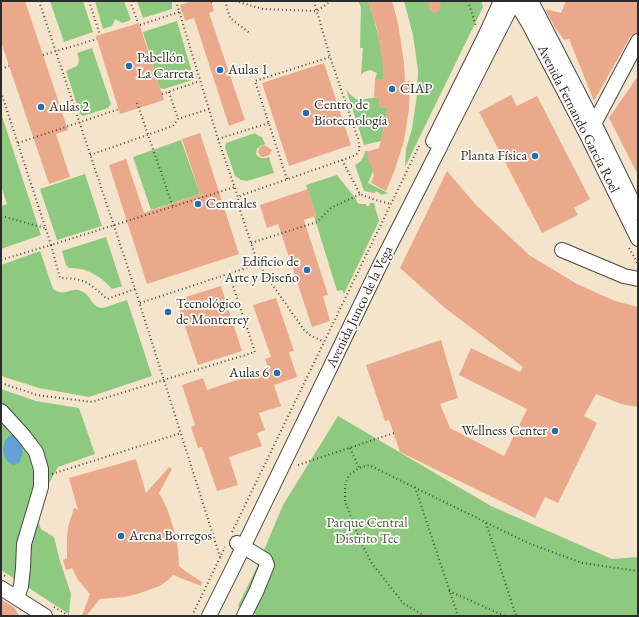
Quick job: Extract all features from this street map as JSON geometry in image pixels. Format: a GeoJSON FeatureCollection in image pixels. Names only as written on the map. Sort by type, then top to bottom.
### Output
{"type":"FeatureCollection","features":[{"type":"Feature","properties":{"kind":"street","name":"Avenida Junco de la Vega"},"geometry":{"type":"LineString","coordinates":[[201,616],[328,344],[420,167],[501,1]]}},
{"type":"Feature","properties":{"kind":"street","name":"Avenida Junco de la Vega"},"geometry":{"type":"LineString","coordinates":[[209,616],[235,542],[378,269],[515,1]]}},
{"type":"Feature","properties":{"kind":"street","name":"Avenida Fernando García Roel"},"geometry":{"type":"LineString","coordinates":[[515,1],[529,24],[589,139],[638,239]]}},
{"type":"Feature","properties":{"kind":"street","name":"Avenida Fernando García Roel"},"geometry":{"type":"LineString","coordinates":[[535,3],[638,213]]}},
{"type":"Feature","properties":{"kind":"street"},"geometry":{"type":"LineString","coordinates":[[594,124],[638,41]]}},
{"type":"Feature","properties":{"kind":"street"},"geometry":{"type":"LineString","coordinates":[[562,250],[624,276],[638,279]]}},
{"type":"Feature","properties":{"kind":"street"},"geometry":{"type":"LineString","coordinates":[[1,411],[36,452],[41,469],[41,487],[24,544],[24,568],[17,598]]}},
{"type":"Feature","properties":{"kind":"street"},"geometry":{"type":"LineString","coordinates":[[235,542],[265,560],[266,564],[256,592],[244,616]]}},
{"type":"Feature","properties":{"kind":"street"},"geometry":{"type":"LineString","coordinates":[[1,588],[45,616]]}},
{"type":"Feature","properties":{"kind":"street"},"geometry":{"type":"LineString","coordinates":[[256,592],[257,616]]}},
{"type":"Feature","properties":{"kind":"path"},"geometry":{"type":"LineString","coordinates":[[39,1],[140,303],[220,557]]}},
{"type":"Feature","properties":{"kind":"path"},"geometry":{"type":"LineString","coordinates":[[89,1],[100,35]]}},
{"type":"Feature","properties":{"kind":"path"},"geometry":{"type":"LineString","coordinates":[[130,1],[139,24],[180,12]]}},
{"type":"Feature","properties":{"kind":"path"},"geometry":{"type":"LineString","coordinates":[[176,1],[218,139],[238,198],[238,204],[258,264],[304,330],[310,336],[328,344]]}},
{"type":"Feature","properties":{"kind":"path"},"geometry":{"type":"LineString","coordinates":[[225,1],[230,18],[251,34]]}},
{"type":"Feature","properties":{"kind":"path"},"geometry":{"type":"LineString","coordinates":[[235,1],[264,9],[317,11],[331,1]]}},
{"type":"Feature","properties":{"kind":"path"},"geometry":{"type":"LineString","coordinates":[[238,198],[242,194],[356,155],[359,151],[360,147],[330,57],[314,1]]}},
{"type":"Feature","properties":{"kind":"path"},"geometry":{"type":"LineString","coordinates":[[468,1],[477,28]]}},
{"type":"Feature","properties":{"kind":"path"},"geometry":{"type":"LineString","coordinates":[[43,55],[97,39]]}},
{"type":"Feature","properties":{"kind":"path"},"geometry":{"type":"LineString","coordinates":[[287,179],[255,81],[330,57]]}},
{"type":"Feature","properties":{"kind":"path"},"geometry":{"type":"LineString","coordinates":[[1,69],[9,66]]}},
{"type":"Feature","properties":{"kind":"path"},"geometry":{"type":"LineString","coordinates":[[162,94],[200,81]]}},
{"type":"Feature","properties":{"kind":"path"},"geometry":{"type":"LineString","coordinates":[[1,92],[51,245],[60,278],[73,278],[84,281],[93,286],[107,299],[135,289]]}},
{"type":"Feature","properties":{"kind":"path"},"geometry":{"type":"LineString","coordinates":[[169,92],[178,119]]}},
{"type":"Feature","properties":{"kind":"path"},"geometry":{"type":"LineString","coordinates":[[137,103],[173,206]]}},
{"type":"Feature","properties":{"kind":"path"},"geometry":{"type":"LineString","coordinates":[[18,143],[119,109]]}},
{"type":"Feature","properties":{"kind":"path"},"geometry":{"type":"LineString","coordinates":[[90,155],[173,126],[178,119],[209,109]]}},
{"type":"Feature","properties":{"kind":"path"},"geometry":{"type":"LineString","coordinates":[[218,139],[269,123]]}},
{"type":"Feature","properties":{"kind":"path"},"geometry":{"type":"LineString","coordinates":[[192,616],[220,557],[235,542],[422,140]]}},
{"type":"Feature","properties":{"kind":"path"},"geometry":{"type":"LineString","coordinates":[[342,160],[360,194],[391,204]]}},
{"type":"Feature","properties":{"kind":"path"},"geometry":{"type":"LineString","coordinates":[[1,260],[234,187]]}},
{"type":"Feature","properties":{"kind":"path"},"geometry":{"type":"LineString","coordinates":[[251,243],[318,222],[331,208],[360,194]]}},
{"type":"Feature","properties":{"kind":"path"},"geometry":{"type":"LineString","coordinates":[[1,216],[45,228]]}},
{"type":"Feature","properties":{"kind":"path"},"geometry":{"type":"LineString","coordinates":[[140,303],[258,264]]}},
{"type":"Feature","properties":{"kind":"path"},"geometry":{"type":"LineString","coordinates":[[1,383],[37,395],[92,402],[255,352],[229,274]]}},
{"type":"Feature","properties":{"kind":"path"},"geometry":{"type":"LineString","coordinates":[[41,478],[181,433]]}},
{"type":"Feature","properties":{"kind":"path"},"geometry":{"type":"LineString","coordinates":[[296,465],[394,433]]}},
{"type":"Feature","properties":{"kind":"path"},"geometry":{"type":"LineString","coordinates":[[350,448],[359,468]]}},
{"type":"Feature","properties":{"kind":"path"},"geometry":{"type":"LineString","coordinates":[[425,616],[403,603],[371,562],[359,538],[345,501],[345,485],[349,475],[359,468],[369,465],[528,543],[582,563],[638,571]]}},
{"type":"Feature","properties":{"kind":"path"},"geometry":{"type":"LineString","coordinates":[[416,488],[458,616]]}},
{"type":"Feature","properties":{"kind":"path"},"geometry":{"type":"LineString","coordinates":[[486,523],[516,616]]}},
{"type":"Feature","properties":{"kind":"path"},"geometry":{"type":"LineString","coordinates":[[449,591],[505,616]]}},
{"type":"Feature","properties":{"kind":"green space"},"geometry":{"type":"Polygon","coordinates":[[[50,1],[83,1],[93,32],[64,42],[50,1]]]}},
{"type":"Feature","properties":{"kind":"green space"},"geometry":{"type":"Polygon","coordinates":[[[95,1],[124,1],[131,20],[122,23],[115,19],[112,26],[103,29],[95,1]]]}},
{"type":"Feature","properties":{"kind":"green space"},"geometry":{"type":"Polygon","coordinates":[[[137,1],[172,1],[172,9],[143,18],[137,1]]]}},
{"type":"Feature","properties":{"kind":"green space"},"geometry":{"type":"Polygon","coordinates":[[[358,1],[368,1],[371,10],[381,49],[384,79],[375,79],[377,73],[370,70],[361,75],[363,48],[360,48],[361,7],[358,1]]]}},
{"type":"Feature","properties":{"kind":"green space"},"geometry":{"type":"Polygon","coordinates":[[[404,1],[481,1],[483,7],[405,167],[406,149],[412,129],[417,95],[418,70],[413,35],[404,1]]]}},
{"type":"Feature","properties":{"kind":"green space"},"geometry":{"type":"Polygon","coordinates":[[[177,21],[193,76],[192,80],[164,89],[160,88],[143,32],[177,21]]]}},
{"type":"Feature","properties":{"kind":"green space"},"geometry":{"type":"Polygon","coordinates":[[[92,48],[111,104],[108,108],[83,116],[80,114],[66,71],[77,66],[79,63],[77,53],[92,48]]]}},
{"type":"Feature","properties":{"kind":"green space"},"geometry":{"type":"Polygon","coordinates":[[[346,89],[358,100],[379,98],[379,107],[388,108],[381,141],[364,145],[346,89]]]}},
{"type":"Feature","properties":{"kind":"green space"},"geometry":{"type":"Polygon","coordinates":[[[1,113],[41,235],[1,249],[1,206],[7,204],[1,186],[1,113]]]}},
{"type":"Feature","properties":{"kind":"green space"},"geometry":{"type":"Polygon","coordinates":[[[255,133],[262,137],[265,144],[257,149],[256,154],[262,158],[269,157],[274,173],[247,181],[241,180],[235,176],[225,147],[226,143],[255,133]]]}},
{"type":"Feature","properties":{"kind":"green space"},"geometry":{"type":"Polygon","coordinates":[[[181,140],[200,194],[151,210],[133,157],[181,140]]]}},
{"type":"Feature","properties":{"kind":"green space"},"geometry":{"type":"Polygon","coordinates":[[[365,151],[368,151],[374,169],[368,183],[388,193],[382,195],[376,191],[375,193],[364,191],[355,165],[362,160],[365,151]]]}},
{"type":"Feature","properties":{"kind":"green space"},"geometry":{"type":"Polygon","coordinates":[[[85,174],[102,226],[57,240],[40,189],[85,174]]]}},
{"type":"Feature","properties":{"kind":"green space"},"geometry":{"type":"Polygon","coordinates":[[[337,175],[358,203],[369,206],[370,203],[374,203],[379,221],[344,294],[342,290],[337,291],[306,185],[337,175]]]}},
{"type":"Feature","properties":{"kind":"green space"},"geometry":{"type":"Polygon","coordinates":[[[106,237],[122,286],[112,289],[93,273],[81,269],[69,268],[66,265],[62,251],[106,237]]]}},
{"type":"Feature","properties":{"kind":"green space"},"geometry":{"type":"Polygon","coordinates":[[[40,251],[53,289],[62,292],[74,290],[81,291],[87,295],[93,303],[103,308],[127,300],[152,376],[89,397],[39,388],[1,376],[1,265],[40,251]]]}},
{"type":"Feature","properties":{"kind":"green space"},"geometry":{"type":"Polygon","coordinates":[[[1,389],[36,401],[79,408],[95,454],[58,467],[34,511],[41,529],[54,537],[71,594],[69,614],[1,570],[1,389]]]}},
{"type":"Feature","properties":{"kind":"green space","name":"Parque Central Distrito Tec"},"geometry":{"type":"Polygon","coordinates":[[[338,416],[491,506],[612,559],[638,557],[638,616],[259,616],[238,606],[255,571],[283,505],[338,416]]]}},
{"type":"Feature","properties":{"kind":"water"},"geometry":{"type":"Polygon","coordinates":[[[12,435],[19,440],[23,451],[19,463],[13,465],[6,458],[3,450],[5,441],[12,435]]]}},
{"type":"Feature","properties":{"kind":"building","name":"Aulas 2"},"geometry":{"type":"Polygon","coordinates":[[[1,1],[25,1],[68,130],[56,134],[70,177],[49,184],[1,42],[1,1]]]}},
{"type":"Feature","properties":{"kind":"building","name":"Aulas 1"},"geometry":{"type":"Polygon","coordinates":[[[193,1],[211,1],[214,11],[209,13],[245,120],[229,126],[194,18],[185,21],[180,5],[193,1]]]}},
{"type":"Feature","properties":{"kind":"building","name":"CIAP"},"geometry":{"type":"Polygon","coordinates":[[[368,1],[392,1],[398,23],[404,63],[405,82],[410,81],[409,109],[404,141],[386,191],[371,183],[374,175],[366,152],[379,148],[388,108],[379,107],[379,98],[374,97],[375,79],[384,79],[377,28],[368,1]]]}},
{"type":"Feature","properties":{"kind":"building"},"geometry":{"type":"Polygon","coordinates":[[[430,1],[439,1],[441,6],[439,11],[434,13],[430,10],[428,6],[430,1]]]}},
{"type":"Feature","properties":{"kind":"building"},"geometry":{"type":"Polygon","coordinates":[[[566,1],[638,1],[638,33],[630,37],[594,101],[569,39],[564,40],[554,26],[545,9],[561,13],[566,1]]]}},
{"type":"Feature","properties":{"kind":"building","name":"Pabellón La Carreta"},"geometry":{"type":"Polygon","coordinates":[[[139,23],[164,100],[120,114],[96,36],[139,23]]]}},
{"type":"Feature","properties":{"kind":"building","name":"Centro de Biotecnología"},"geometry":{"type":"Polygon","coordinates":[[[324,63],[351,145],[289,166],[262,83],[324,63]]]}},
{"type":"Feature","properties":{"kind":"building"},"geometry":{"type":"Polygon","coordinates":[[[638,76],[638,175],[609,118],[638,76]]]}},
{"type":"Feature","properties":{"kind":"building","name":"Planta Física"},"geometry":{"type":"Polygon","coordinates":[[[511,95],[517,106],[537,96],[590,199],[574,208],[578,215],[542,233],[479,112],[511,95]]]}},
{"type":"Feature","properties":{"kind":"building","name":"Centrales"},"geometry":{"type":"Polygon","coordinates":[[[200,133],[239,254],[147,284],[109,165],[126,159],[144,213],[200,194],[182,139],[200,133]]]}},
{"type":"Feature","properties":{"kind":"building"},"geometry":{"type":"Polygon","coordinates":[[[263,145],[272,150],[269,155],[261,157],[258,151],[263,145]]]}},
{"type":"Feature","properties":{"kind":"building"},"geometry":{"type":"Polygon","coordinates":[[[447,171],[476,205],[529,255],[577,284],[615,301],[638,307],[638,407],[621,404],[596,394],[584,416],[597,423],[558,503],[545,497],[535,518],[400,452],[389,420],[385,421],[366,365],[441,340],[458,398],[440,404],[450,428],[504,456],[527,409],[459,375],[471,348],[520,372],[523,367],[445,308],[400,268],[447,171]]]}},
{"type":"Feature","properties":{"kind":"building","name":"Edificio de Arte y Diseño"},"geometry":{"type":"Polygon","coordinates":[[[308,189],[316,216],[304,220],[328,295],[323,296],[330,321],[312,327],[278,224],[267,228],[260,205],[308,189]]]}},
{"type":"Feature","properties":{"kind":"building"},"geometry":{"type":"Polygon","coordinates":[[[221,286],[242,351],[198,365],[176,300],[221,286]]]}},
{"type":"Feature","properties":{"kind":"building"},"geometry":{"type":"Polygon","coordinates":[[[276,298],[294,351],[289,352],[297,377],[274,385],[281,406],[259,413],[265,430],[257,433],[262,446],[229,457],[238,485],[217,491],[202,447],[198,448],[191,427],[195,425],[182,385],[203,378],[207,390],[269,369],[265,359],[271,357],[253,305],[276,298]]]}},
{"type":"Feature","properties":{"kind":"building","name":"Arena Borregos"},"geometry":{"type":"Polygon","coordinates":[[[136,459],[146,493],[169,467],[172,469],[159,493],[167,508],[175,533],[179,566],[202,582],[201,586],[173,575],[160,586],[137,594],[125,597],[100,599],[86,616],[82,616],[90,594],[78,580],[72,568],[66,570],[63,560],[67,558],[68,527],[74,508],[78,510],[69,478],[136,459]]]}},
{"type":"Feature","properties":{"kind":"building"},"geometry":{"type":"Polygon","coordinates":[[[1,599],[15,608],[19,616],[1,616],[1,599]]]}},
{"type":"Feature","properties":{"kind":"place","name":"Pabellón La Carreta"},"geometry":{"type":"Point","coordinates":[129,66]}},
{"type":"Feature","properties":{"kind":"place","name":"Aulas 1"},"geometry":{"type":"Point","coordinates":[220,70]}},
{"type":"Feature","properties":{"kind":"place","name":"CIAP"},"geometry":{"type":"Point","coordinates":[392,89]}},
{"type":"Feature","properties":{"kind":"place","name":"Aulas 2"},"geometry":{"type":"Point","coordinates":[41,107]}},
{"type":"Feature","properties":{"kind":"place","name":"Centro de Biotecnología"},"geometry":{"type":"Point","coordinates":[306,113]}},
{"type":"Feature","properties":{"kind":"place","name":"Planta Física"},"geometry":{"type":"Point","coordinates":[535,156]}},
{"type":"Feature","properties":{"kind":"place","name":"Centrales"},"geometry":{"type":"Point","coordinates":[198,204]}},
{"type":"Feature","properties":{"kind":"place","name":"Edificio de Arte y Diseño"},"geometry":{"type":"Point","coordinates":[307,270]}},
{"type":"Feature","properties":{"kind":"place","name":"Tecnológico de Monterrey"},"geometry":{"type":"Point","coordinates":[168,312]}},
{"type":"Feature","properties":{"kind":"place","name":"Aulas 6"},"geometry":{"type":"Point","coordinates":[277,373]}},
{"type":"Feature","properties":{"kind":"place","name":"Wellness Center"},"geometry":{"type":"Point","coordinates":[555,431]}},
{"type":"Feature","properties":{"kind":"place","name":"Arena Borregos"},"geometry":{"type":"Point","coordinates":[121,536]}}]}
